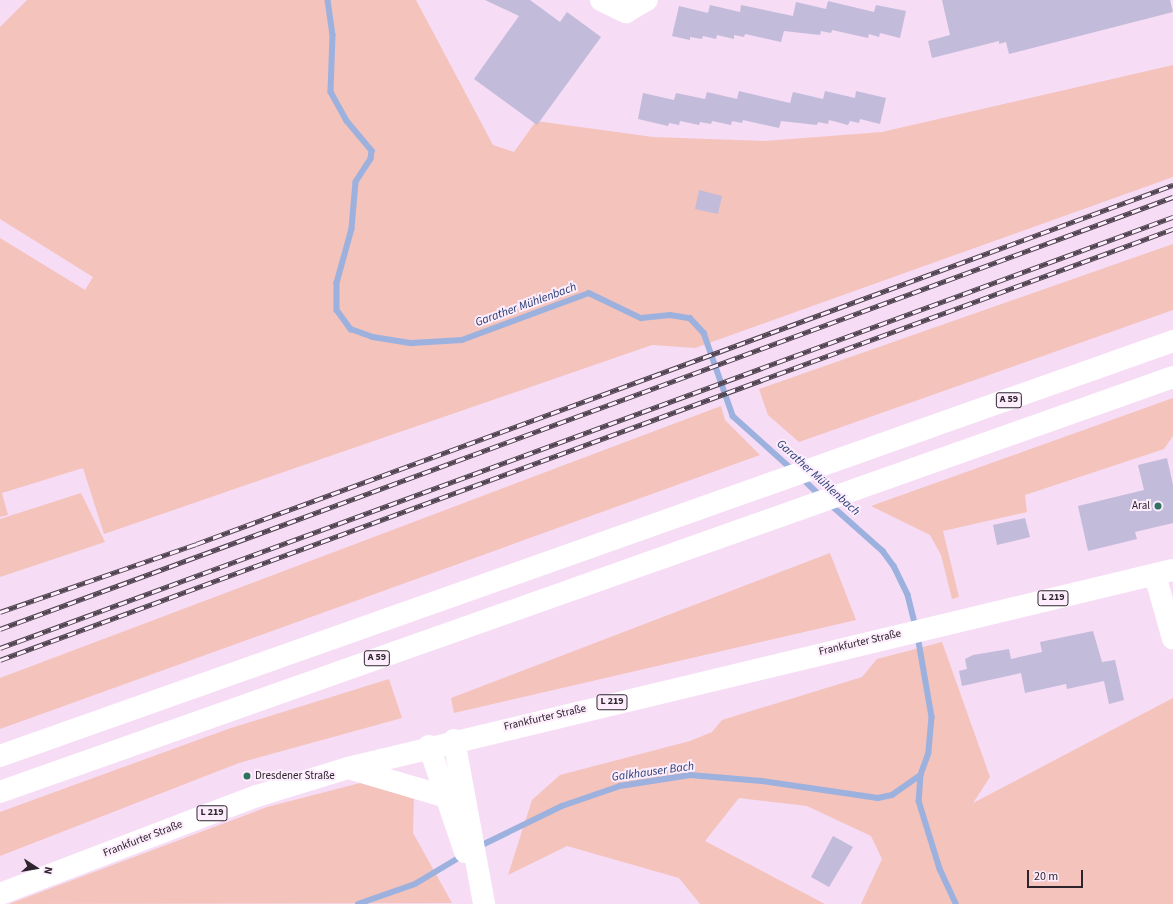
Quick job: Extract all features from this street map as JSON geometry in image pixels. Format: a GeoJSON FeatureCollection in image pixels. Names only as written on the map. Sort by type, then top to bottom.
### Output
{"type":"FeatureCollection","features":[{"type":"Feature","properties":{"kind":"main road"},"geometry":{"type":"LineString","coordinates":[[601,0],[626,12],[647,0]]}},
{"type":"Feature","properties":{"kind":"main road","name":"A 59"},"geometry":{"type":"LineString","coordinates":[[0,756],[727,500],[845,460],[1173,341]]}},
{"type":"Feature","properties":{"kind":"main road","name":"A 59"},"geometry":{"type":"LineString","coordinates":[[0,792],[755,524],[867,487],[1173,377]]}},
{"type":"Feature","properties":{"kind":"main road"},"geometry":{"type":"LineString","coordinates":[[1164,573],[1173,639]]}},
{"type":"Feature","properties":{"kind":"main road","name":"Frankfurter Straße"},"geometry":{"type":"LineString","coordinates":[[0,894],[257,796],[348,768],[454,740],[1164,573]]}},
{"type":"Feature","properties":{"kind":"main road"},"geometry":{"type":"LineString","coordinates":[[453,805],[454,740]]}},
{"type":"Feature","properties":{"kind":"main road"},"geometry":{"type":"LineString","coordinates":[[429,746],[453,805],[483,900]]}},
{"type":"Feature","properties":{"kind":"main road"},"geometry":{"type":"LineString","coordinates":[[348,768],[453,805]]}},
{"type":"Feature","properties":{"kind":"shaded area"},"geometry":{"type":"Polygon","coordinates":[[[27,0],[416,0],[493,145],[514,152],[536,121],[653,137],[765,141],[882,132],[1173,65],[1173,177],[695,348],[652,345],[104,534],[83,468],[2,493],[8,515],[0,517],[0,238],[85,290],[93,277],[0,219],[0,27],[27,0]]]}},
{"type":"Feature","properties":{"kind":"shaded area"},"geometry":{"type":"Polygon","coordinates":[[[1173,244],[1173,310],[799,442],[768,415],[759,389],[1173,244]]]}},
{"type":"Feature","properties":{"kind":"shaded area"},"geometry":{"type":"Polygon","coordinates":[[[1173,398],[1173,436],[1164,449],[1025,495],[1027,512],[943,531],[959,597],[952,599],[941,555],[930,535],[871,506],[1173,398]]]}},
{"type":"Feature","properties":{"kind":"shaded area"},"geometry":{"type":"Polygon","coordinates":[[[721,406],[725,420],[760,455],[0,729],[0,678],[721,406]]]}},
{"type":"Feature","properties":{"kind":"shaded area"},"geometry":{"type":"Polygon","coordinates":[[[81,493],[105,542],[0,577],[0,519],[81,493]]]}},
{"type":"Feature","properties":{"kind":"shaded area"},"geometry":{"type":"Polygon","coordinates":[[[830,553],[856,620],[454,713],[451,698],[830,553]]]}},
{"type":"Feature","properties":{"kind":"shaded area"},"geometry":{"type":"Polygon","coordinates":[[[942,642],[990,777],[973,803],[1173,698],[1173,904],[861,904],[882,859],[871,836],[807,806],[739,798],[705,841],[825,904],[700,904],[679,878],[567,846],[508,875],[532,800],[560,775],[690,741],[712,732],[722,720],[862,677],[877,659],[942,642]]]}},
{"type":"Feature","properties":{"kind":"shaded area"},"geometry":{"type":"Polygon","coordinates":[[[389,679],[402,718],[239,763],[0,856],[0,812],[228,729],[389,679]]]}},
{"type":"Feature","properties":{"kind":"shaded area"},"geometry":{"type":"Polygon","coordinates":[[[368,781],[414,794],[413,833],[452,903],[9,904],[267,807],[368,781]]]}},
{"type":"Feature","properties":{"kind":"building"},"geometry":{"type":"Polygon","coordinates":[[[485,0],[530,0],[560,22],[567,12],[601,37],[537,125],[474,79],[519,16],[485,0]]]}},
{"type":"Feature","properties":{"kind":"building"},"geometry":{"type":"Polygon","coordinates":[[[942,0],[1170,0],[1173,12],[1009,54],[1006,42],[999,44],[999,41],[932,58],[928,41],[950,35],[942,0]]]}},
{"type":"Feature","properties":{"kind":"building"},"geometry":{"type":"Polygon","coordinates":[[[828,1],[874,12],[876,5],[906,11],[900,38],[880,33],[879,37],[869,34],[868,38],[832,30],[831,33],[821,31],[820,35],[784,31],[781,42],[745,34],[744,37],[734,35],[734,39],[717,35],[716,39],[703,36],[702,39],[690,37],[690,40],[672,36],[679,6],[708,13],[710,5],[740,12],[741,5],[793,16],[796,2],[826,9],[828,1]]]}},
{"type":"Feature","properties":{"kind":"building"},"geometry":{"type":"Polygon","coordinates":[[[739,91],[790,103],[793,92],[823,99],[825,91],[855,98],[856,91],[886,98],[880,124],[860,119],[859,123],[850,121],[848,125],[829,120],[828,124],[818,122],[817,125],[781,121],[779,128],[743,120],[742,123],[732,121],[731,125],[712,121],[711,124],[700,122],[699,125],[680,121],[679,125],[669,123],[668,126],[638,119],[643,93],[674,100],[676,93],[705,99],[707,92],[737,99],[739,91]]]}},
{"type":"Feature","properties":{"kind":"building"},"geometry":{"type":"Polygon","coordinates":[[[699,190],[722,196],[718,214],[695,209],[699,190]]]}},
{"type":"Feature","properties":{"kind":"building"},"geometry":{"type":"Polygon","coordinates":[[[1167,458],[1173,485],[1173,523],[1135,532],[1137,539],[1088,551],[1078,506],[1144,490],[1138,465],[1167,458]]]}},
{"type":"Feature","properties":{"kind":"building"},"geometry":{"type":"Polygon","coordinates":[[[1025,518],[1030,537],[997,545],[993,525],[1025,518]]]}},
{"type":"Feature","properties":{"kind":"building"},"geometry":{"type":"Polygon","coordinates":[[[1093,631],[1102,662],[1115,660],[1124,700],[1109,704],[1104,681],[1067,689],[1066,684],[1025,693],[1021,673],[962,686],[959,671],[967,669],[965,659],[973,655],[1009,649],[1011,659],[1042,652],[1040,642],[1093,631]]]}},
{"type":"Feature","properties":{"kind":"building"},"geometry":{"type":"Polygon","coordinates":[[[833,836],[853,847],[829,887],[811,877],[833,836]]]}},
{"type":"Feature","properties":{"kind":"waterway","name":"Garather Mühlenbach"},"geometry":{"type":"LineString","coordinates":[[328,0],[333,35],[331,92],[347,121],[372,151],[371,159],[356,182],[352,229],[337,283],[337,310],[351,329],[373,337],[412,343],[462,340],[589,293],[641,318],[670,315],[690,318],[704,333],[733,416],[793,470]]}},
{"type":"Feature","properties":{"kind":"waterway","name":"Garather Mühlenbach"},"geometry":{"type":"LineString","coordinates":[[801,477],[821,496]]}},
{"type":"Feature","properties":{"kind":"waterway","name":"Garather Mühlenbach"},"geometry":{"type":"LineString","coordinates":[[830,504],[883,551],[894,566],[908,595],[916,628]]}},
{"type":"Feature","properties":{"kind":"waterway","name":"Galkhauser Bach"},"geometry":{"type":"LineString","coordinates":[[918,636],[932,717],[929,753],[921,775],[919,801],[940,869],[956,904]]}},
{"type":"Feature","properties":{"kind":"waterway","name":"Galkhauser Bach"},"geometry":{"type":"LineString","coordinates":[[478,847],[562,806],[620,786],[690,775],[762,781],[878,798],[892,795],[921,775]]}},
{"type":"Feature","properties":{"kind":"waterway","name":"Galkhauser Bach"},"geometry":{"type":"LineString","coordinates":[[358,904],[415,884],[462,856]]}},
{"type":"Feature","properties":{"kind":"railway"},"geometry":{"type":"LineString","coordinates":[[0,612],[196,544],[1173,185]]}},
{"type":"Feature","properties":{"kind":"railway"},"geometry":{"type":"LineString","coordinates":[[0,629],[1173,197]]}},
{"type":"Feature","properties":{"kind":"railway"},"geometry":{"type":"LineString","coordinates":[[0,648],[1173,217]]}},
{"type":"Feature","properties":{"kind":"railway"},"geometry":{"type":"LineString","coordinates":[[0,660],[1173,229]]}},
{"type":"Feature","properties":{"kind":"place","name":"Aral"},"geometry":{"type":"Point","coordinates":[1158,506]}},
{"type":"Feature","properties":{"kind":"place","name":"Dresdener Straße"},"geometry":{"type":"Point","coordinates":[247,776]}}]}
